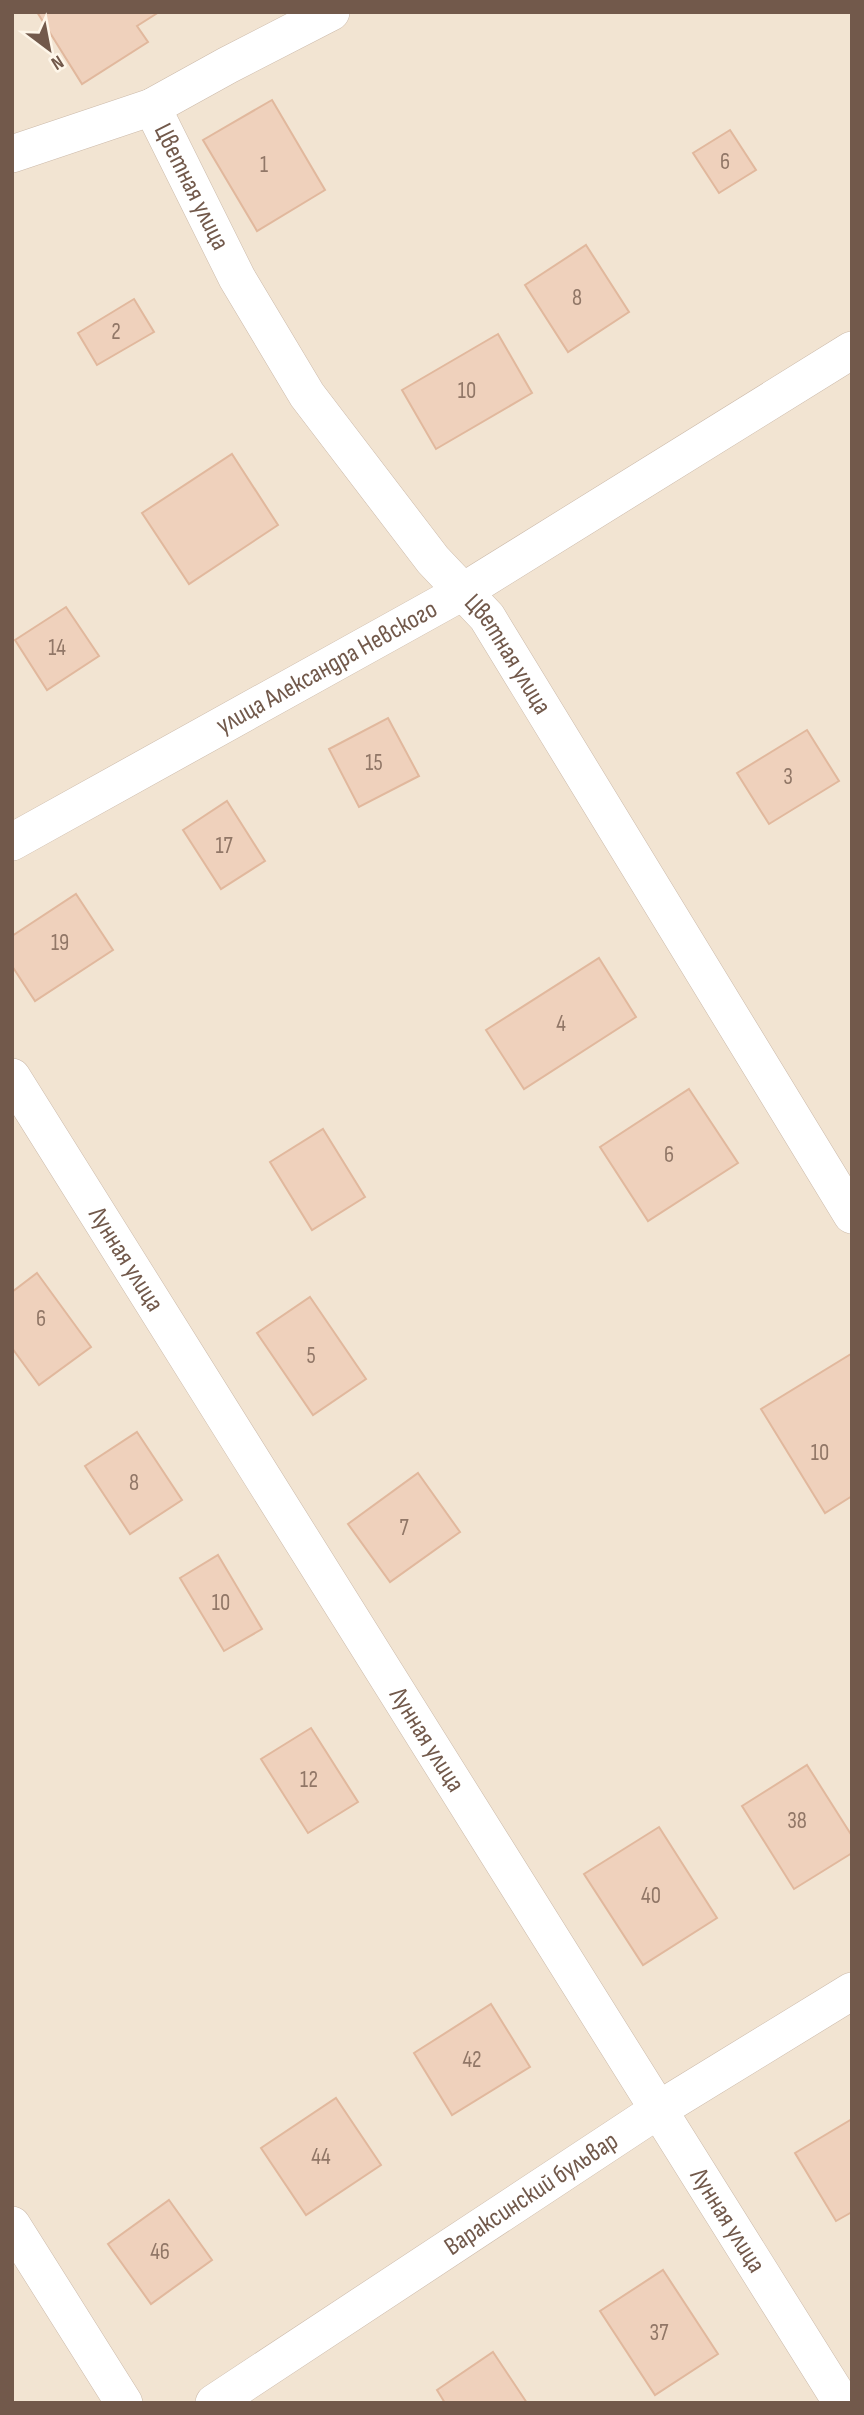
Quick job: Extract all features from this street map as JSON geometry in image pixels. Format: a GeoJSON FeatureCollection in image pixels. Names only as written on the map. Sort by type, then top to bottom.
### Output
{"type":"FeatureCollection","features":[{"type":"Feature","properties":{"kind":"street"},"geometry":{"type":"LineString","coordinates":[[12,154],[152,107],[331,12]]}},
{"type":"Feature","properties":{"kind":"street","name":"Цветная улица"},"geometry":{"type":"LineString","coordinates":[[152,107],[237,278],[307,395],[433,560],[487,617],[852,1215]]}},
{"type":"Feature","properties":{"kind":"street","name":"улица Александра Невского"},"geometry":{"type":"LineString","coordinates":[[12,842],[464,591],[852,350]]}},
{"type":"Feature","properties":{"kind":"street","name":"Лунная улица"},"geometry":{"type":"LineString","coordinates":[[12,1077],[842,2403]]}},
{"type":"Feature","properties":{"kind":"street","name":"Вараксинский бульвар"},"geometry":{"type":"LineString","coordinates":[[214,2403],[658,2110],[852,1991]]}},
{"type":"Feature","properties":{"kind":"street"},"geometry":{"type":"LineString","coordinates":[[12,2225],[124,2403]]}},
{"type":"Feature","properties":{"kind":"shaded area"},"geometry":{"type":"Polygon","coordinates":[[[12,12],[852,12],[852,2403],[12,2403],[12,12]]]}},
{"type":"Feature","properties":{"kind":"building"},"geometry":{"type":"Polygon","coordinates":[[[37,12],[159,12],[137,26],[148,42],[82,84],[37,12]]]}},
{"type":"Feature","properties":{"kind":"building"},"geometry":{"type":"Polygon","coordinates":[[[272,100],[325,190],[257,231],[203,140],[272,100]]]}},
{"type":"Feature","properties":{"kind":"building"},"geometry":{"type":"Polygon","coordinates":[[[730,130],[756,170],[719,193],[693,153],[730,130]]]}},
{"type":"Feature","properties":{"kind":"building"},"geometry":{"type":"Polygon","coordinates":[[[586,245],[629,312],[568,352],[525,285],[586,245]]]}},
{"type":"Feature","properties":{"kind":"building"},"geometry":{"type":"Polygon","coordinates":[[[134,299],[154,332],[97,365],[78,333],[134,299]]]}},
{"type":"Feature","properties":{"kind":"building"},"geometry":{"type":"Polygon","coordinates":[[[498,334],[532,393],[436,449],[402,390],[498,334]]]}},
{"type":"Feature","properties":{"kind":"building"},"geometry":{"type":"Polygon","coordinates":[[[232,454],[278,525],[189,584],[142,513],[232,454]]]}},
{"type":"Feature","properties":{"kind":"building"},"geometry":{"type":"Polygon","coordinates":[[[66,607],[99,656],[47,690],[15,640],[66,607]]]}},
{"type":"Feature","properties":{"kind":"building"},"geometry":{"type":"Polygon","coordinates":[[[388,718],[419,776],[359,807],[329,749],[388,718]]]}},
{"type":"Feature","properties":{"kind":"building"},"geometry":{"type":"Polygon","coordinates":[[[807,730],[839,781],[769,824],[737,773],[807,730]]]}},
{"type":"Feature","properties":{"kind":"building"},"geometry":{"type":"Polygon","coordinates":[[[227,801],[265,861],[221,889],[183,830],[227,801]]]}},
{"type":"Feature","properties":{"kind":"building"},"geometry":{"type":"Polygon","coordinates":[[[76,894],[113,950],[35,1001],[12,966],[12,936],[76,894]]]}},
{"type":"Feature","properties":{"kind":"building"},"geometry":{"type":"Polygon","coordinates":[[[599,958],[636,1017],[524,1089],[486,1030],[599,958]]]}},
{"type":"Feature","properties":{"kind":"building"},"geometry":{"type":"Polygon","coordinates":[[[689,1089],[738,1163],[648,1221],[600,1147],[689,1089]]]}},
{"type":"Feature","properties":{"kind":"building"},"geometry":{"type":"Polygon","coordinates":[[[323,1129],[365,1197],[312,1230],[270,1162],[323,1129]]]}},
{"type":"Feature","properties":{"kind":"building"},"geometry":{"type":"Polygon","coordinates":[[[37,1273],[91,1347],[39,1385],[12,1348],[12,1292],[37,1273]]]}},
{"type":"Feature","properties":{"kind":"building"},"geometry":{"type":"Polygon","coordinates":[[[310,1297],[366,1379],[313,1415],[257,1333],[310,1297]]]}},
{"type":"Feature","properties":{"kind":"building"},"geometry":{"type":"Polygon","coordinates":[[[851,1354],[852,1496],[825,1513],[761,1409],[851,1354]]]}},
{"type":"Feature","properties":{"kind":"building"},"geometry":{"type":"Polygon","coordinates":[[[137,1432],[182,1500],[130,1534],[85,1466],[137,1432]]]}},
{"type":"Feature","properties":{"kind":"building"},"geometry":{"type":"Polygon","coordinates":[[[418,1473],[460,1532],[390,1582],[348,1524],[418,1473]]]}},
{"type":"Feature","properties":{"kind":"building"},"geometry":{"type":"Polygon","coordinates":[[[218,1555],[262,1629],[224,1651],[180,1578],[218,1555]]]}},
{"type":"Feature","properties":{"kind":"building"},"geometry":{"type":"Polygon","coordinates":[[[311,1728],[358,1802],[308,1833],[261,1759],[311,1728]]]}},
{"type":"Feature","properties":{"kind":"building"},"geometry":{"type":"Polygon","coordinates":[[[807,1765],[852,1836],[852,1853],[794,1889],[742,1806],[807,1765]]]}},
{"type":"Feature","properties":{"kind":"building"},"geometry":{"type":"Polygon","coordinates":[[[659,1827],[717,1918],[643,1965],[584,1874],[659,1827]]]}},
{"type":"Feature","properties":{"kind":"building"},"geometry":{"type":"Polygon","coordinates":[[[491,2004],[530,2067],[452,2115],[414,2053],[491,2004]]]}},
{"type":"Feature","properties":{"kind":"building"},"geometry":{"type":"Polygon","coordinates":[[[336,2098],[381,2165],[306,2215],[261,2148],[336,2098]]]}},
{"type":"Feature","properties":{"kind":"building"},"geometry":{"type":"Polygon","coordinates":[[[852,2119],[852,2212],[836,2221],[795,2153],[852,2119]]]}},
{"type":"Feature","properties":{"kind":"building"},"geometry":{"type":"Polygon","coordinates":[[[169,2200],[212,2260],[151,2304],[108,2244],[169,2200]]]}},
{"type":"Feature","properties":{"kind":"building"},"geometry":{"type":"Polygon","coordinates":[[[663,2270],[718,2354],[655,2395],[600,2311],[663,2270]]]}},
{"type":"Feature","properties":{"kind":"building"},"geometry":{"type":"Polygon","coordinates":[[[493,2352],[527,2403],[445,2403],[437,2390],[493,2352]]]}}]}
